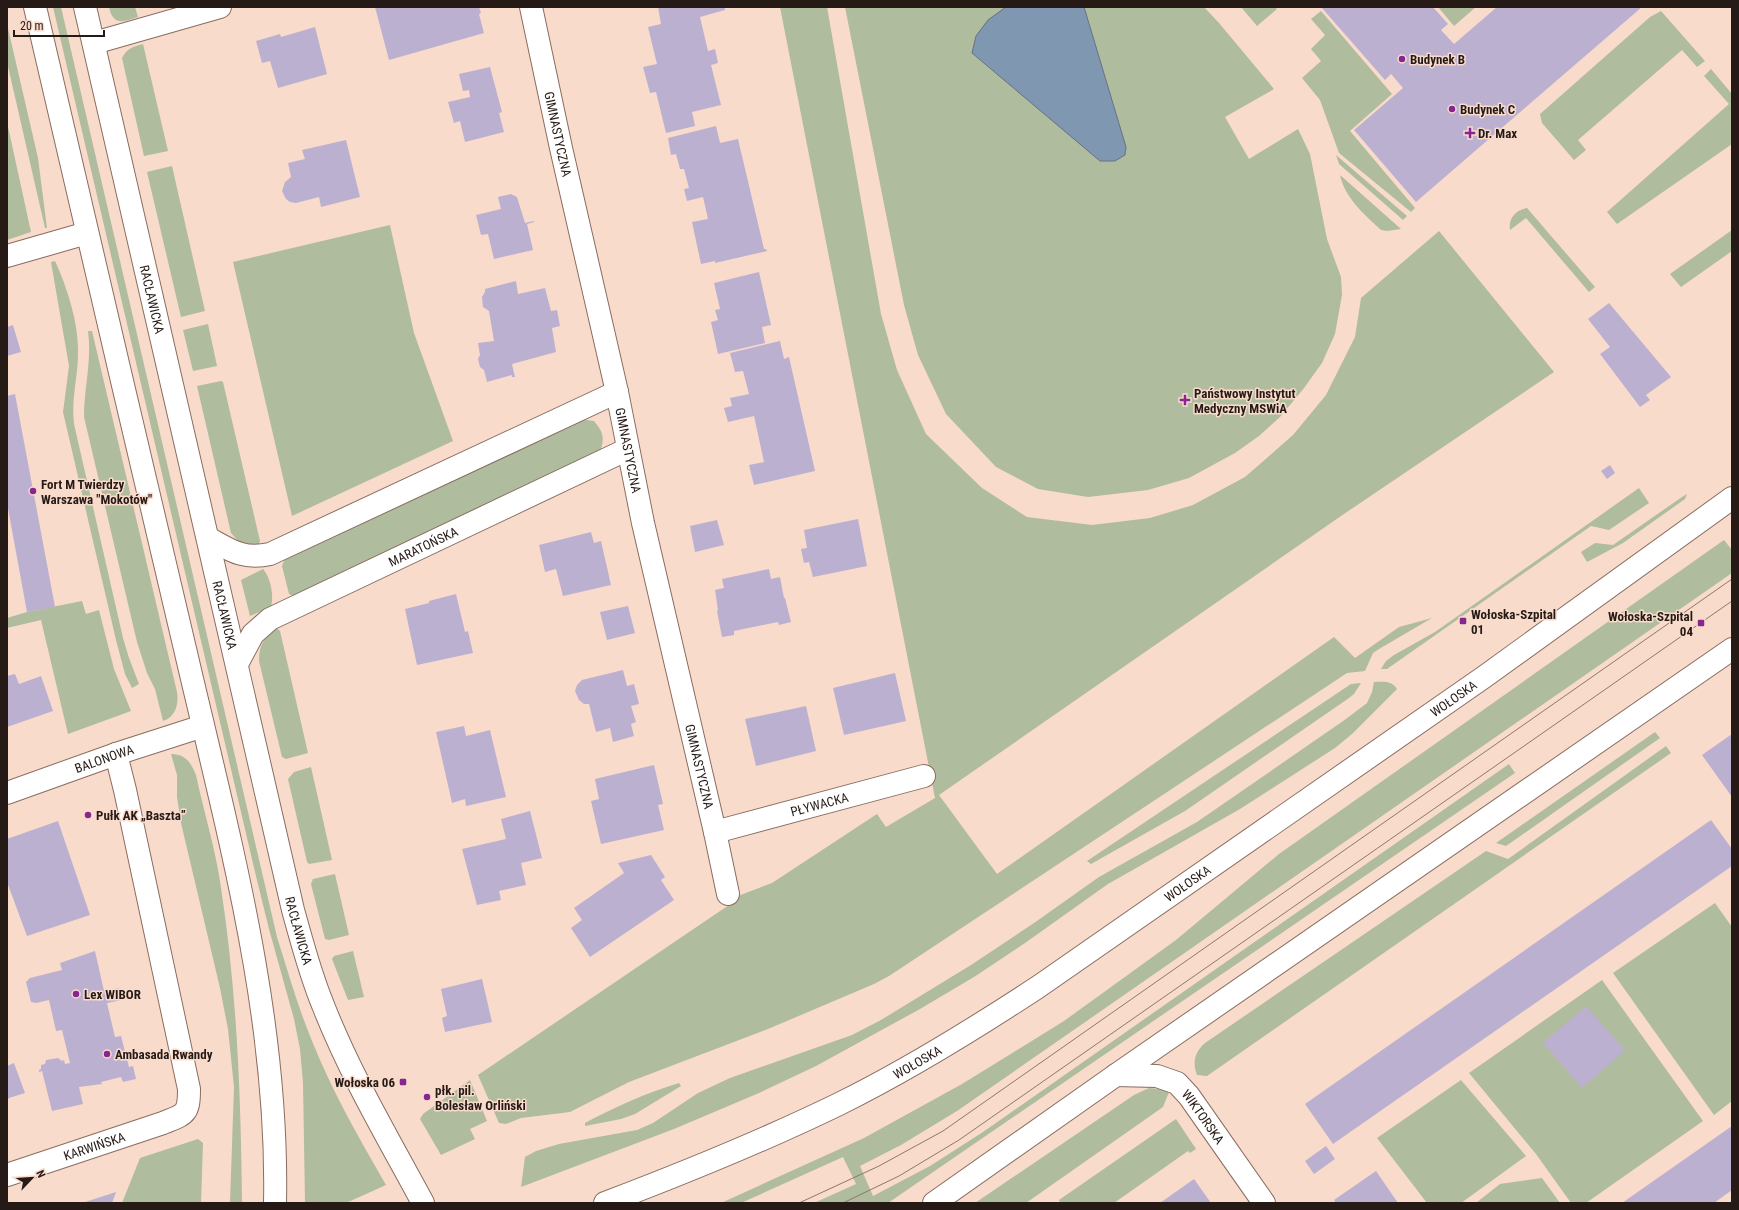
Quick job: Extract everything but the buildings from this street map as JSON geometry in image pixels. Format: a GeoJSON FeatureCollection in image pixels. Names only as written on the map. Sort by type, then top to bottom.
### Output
{"type":"FeatureCollection","features":[{"type":"Feature","properties":{"kind":"main road"},"geometry":{"type":"LineString","coordinates":[[35,7],[203,726],[247,922],[270,1061],[273,1111],[275,1203]]}},
{"type":"Feature","properties":{"kind":"main road","name":"RACŁAWICKA"},"geometry":{"type":"LineString","coordinates":[[85,7],[293,910],[315,984],[334,1031],[367,1100],[423,1203]]}},
{"type":"Feature","properties":{"kind":"main road"},"geometry":{"type":"LineString","coordinates":[[94,43],[220,7]]}},
{"type":"Feature","properties":{"kind":"main road","name":"GIMNASTYCZNA"},"geometry":{"type":"LineString","coordinates":[[531,7],[560,148],[617,392],[644,531],[715,832],[728,894]]}},
{"type":"Feature","properties":{"kind":"main road"},"geometry":{"type":"LineString","coordinates":[[7,256],[87,233]]}},
{"type":"Feature","properties":{"kind":"main road"},"geometry":{"type":"LineString","coordinates":[[208,538],[231,551],[246,556],[257,557],[270,554],[617,392]]}},
{"type":"Feature","properties":{"kind":"main road","name":"MARATOŃSKA"},"geometry":{"type":"LineString","coordinates":[[236,664],[253,634],[270,619],[628,449]]}},
{"type":"Feature","properties":{"kind":"main road","name":"WOŁOSKA"},"geometry":{"type":"LineString","coordinates":[[605,1203],[653,1185],[780,1131],[840,1103],[898,1072],[1000,1012],[1484,677],[1732,498]]}},
{"type":"Feature","properties":{"kind":"main road"},"geometry":{"type":"LineString","coordinates":[[934,1203],[1732,648]]}},
{"type":"Feature","properties":{"kind":"main road","name":"BALONOWA"},"geometry":{"type":"LineString","coordinates":[[7,793],[116,754],[203,726]]}},
{"type":"Feature","properties":{"kind":"main road","name":"KARWIŃSKA"},"geometry":{"type":"LineString","coordinates":[[7,1175],[163,1123],[182,1115],[189,1105],[189,1089],[116,754]]}},
{"type":"Feature","properties":{"kind":"main road","name":"PŁYWACKA"},"geometry":{"type":"LineString","coordinates":[[715,832],[924,776]]}},
{"type":"Feature","properties":{"kind":"main road","name":"WIKTORSKA"},"geometry":{"type":"LineString","coordinates":[[1116,1075],[1157,1076],[1177,1083],[1189,1096],[1264,1203]]}},
{"type":"Feature","properties":{"kind":"green space"},"geometry":{"type":"Polygon","coordinates":[[[53,7],[61,7],[277,937],[302,1015],[320,1060],[346,1114],[386,1185],[346,1203],[305,1203],[303,1083],[300,1049],[294,1019],[255,872],[53,7]]]}},
{"type":"Feature","properties":{"kind":"green space"},"geometry":{"type":"Polygon","coordinates":[[[109,7],[135,7],[138,17],[123,21],[116,20],[113,17],[109,7]]]}},
{"type":"Feature","properties":{"kind":"green space"},"geometry":{"type":"Polygon","coordinates":[[[780,7],[827,7],[881,314],[897,370],[926,434],[982,488],[1027,517],[1092,525],[1150,518],[1193,505],[1245,477],[1293,435],[1326,395],[1355,337],[1361,298],[1439,231],[1554,372],[1341,516],[939,795],[997,874],[1334,637],[1355,658],[1399,627],[1432,618],[1373,653],[1365,671],[1347,673],[889,976],[874,984],[768,1029],[629,1082],[570,1112],[521,1118],[506,1124],[499,1123],[478,1075],[729,905],[738,896],[772,883],[877,814],[886,827],[935,798],[780,7]]]}},
{"type":"Feature","properties":{"kind":"green space"},"geometry":{"type":"Polygon","coordinates":[[[845,7],[1204,7],[1274,89],[1225,117],[1249,159],[1298,129],[1310,154],[1327,239],[1341,277],[1342,295],[1335,334],[1322,363],[1280,417],[1259,436],[1235,453],[1189,478],[1148,490],[1088,497],[1038,489],[996,467],[946,414],[918,355],[904,305],[845,7]]]}},
{"type":"Feature","properties":{"kind":"green space"},"geometry":{"type":"Polygon","coordinates":[[[1241,7],[1275,7],[1277,9],[1257,26],[1241,7]]]}},
{"type":"Feature","properties":{"kind":"green space"},"geometry":{"type":"Polygon","coordinates":[[[1438,7],[1476,7],[1454,26],[1438,7]]]}},
{"type":"Feature","properties":{"kind":"green space"},"geometry":{"type":"Polygon","coordinates":[[[1321,11],[1392,94],[1350,131],[1415,208],[1411,212],[1339,153],[1320,100],[1302,78],[1321,61],[1311,49],[1325,35],[1311,19],[1321,11]]]}},
{"type":"Feature","properties":{"kind":"green space"},"geometry":{"type":"Polygon","coordinates":[[[1661,11],[1705,61],[1697,67],[1682,50],[1578,140],[1586,150],[1574,160],[1542,123],[1540,114],[1650,17],[1661,11]]]}},
{"type":"Feature","properties":{"kind":"green space"},"geometry":{"type":"Polygon","coordinates":[[[7,24],[38,158],[47,228],[45,228],[7,62],[7,24]]]}},
{"type":"Feature","properties":{"kind":"green space"},"geometry":{"type":"Polygon","coordinates":[[[143,44],[168,151],[144,156],[122,58],[128,50],[143,44]]]}},
{"type":"Feature","properties":{"kind":"green space"},"geometry":{"type":"Polygon","coordinates":[[[1711,69],[1732,94],[1732,144],[1617,224],[1607,212],[1729,104],[1704,76],[1711,69]]]}},
{"type":"Feature","properties":{"kind":"green space"},"geometry":{"type":"Polygon","coordinates":[[[7,122],[31,232],[7,240],[7,122]]]}},
{"type":"Feature","properties":{"kind":"green space"},"geometry":{"type":"Polygon","coordinates":[[[1336,155],[1407,216],[1403,220],[1339,164],[1336,155]]]}},
{"type":"Feature","properties":{"kind":"green space"},"geometry":{"type":"Polygon","coordinates":[[[172,166],[205,311],[181,317],[147,172],[172,166]]]}},
{"type":"Feature","properties":{"kind":"green space"},"geometry":{"type":"Polygon","coordinates":[[[1340,175],[1401,229],[1387,231],[1381,230],[1356,205],[1346,191],[1340,175]]]}},
{"type":"Feature","properties":{"kind":"green space"},"geometry":{"type":"Polygon","coordinates":[[[1527,208],[1595,287],[1589,292],[1526,218],[1510,230],[1510,222],[1514,215],[1527,208]]]}},
{"type":"Feature","properties":{"kind":"green space"},"geometry":{"type":"Polygon","coordinates":[[[390,225],[414,333],[453,441],[292,516],[233,262],[390,225]]]}},
{"type":"Feature","properties":{"kind":"green space"},"geometry":{"type":"Polygon","coordinates":[[[1732,230],[1732,251],[1681,287],[1670,274],[1732,230]]]}},
{"type":"Feature","properties":{"kind":"green space"},"geometry":{"type":"Polygon","coordinates":[[[55,261],[68,294],[77,330],[78,353],[73,405],[74,424],[123,638],[139,684],[132,688],[125,674],[116,640],[63,412],[69,366],[51,262],[55,261]]]}},
{"type":"Feature","properties":{"kind":"green space"},"geometry":{"type":"Polygon","coordinates":[[[208,324],[217,366],[193,371],[183,330],[208,324]]]}},
{"type":"Feature","properties":{"kind":"green space"},"geometry":{"type":"Polygon","coordinates":[[[88,331],[92,331],[177,692],[176,709],[171,716],[163,721],[155,689],[147,673],[137,642],[84,417],[89,353],[88,331]]]}},
{"type":"Feature","properties":{"kind":"green space"},"geometry":{"type":"Polygon","coordinates":[[[221,381],[223,382],[260,541],[257,548],[242,544],[231,533],[197,386],[221,381]]]}},
{"type":"Feature","properties":{"kind":"green space"},"geometry":{"type":"Polygon","coordinates":[[[579,419],[594,421],[601,430],[603,442],[598,457],[296,597],[289,594],[282,566],[286,556],[579,419]]]}},
{"type":"Feature","properties":{"kind":"green space"},"geometry":{"type":"Polygon","coordinates":[[[1639,488],[1649,503],[1609,530],[1591,526],[1387,669],[1381,669],[1386,661],[1394,655],[1435,632],[1639,488]]]}},
{"type":"Feature","properties":{"kind":"green space"},"geometry":{"type":"Polygon","coordinates":[[[1687,494],[1685,499],[1623,543],[1587,562],[1581,552],[1595,543],[1613,545],[1687,494]]]}},
{"type":"Feature","properties":{"kind":"green space"},"geometry":{"type":"Polygon","coordinates":[[[1724,540],[1732,550],[1732,573],[957,1111],[901,1145],[860,1166],[873,1196],[930,1166],[983,1132],[1509,764],[1515,773],[888,1203],[814,1203],[856,1184],[843,1157],[741,1203],[721,1203],[864,1138],[962,1084],[1064,1021],[1176,940],[1279,854],[1724,540]]]}},
{"type":"Feature","properties":{"kind":"green space"},"geometry":{"type":"Polygon","coordinates":[[[263,569],[268,577],[271,587],[271,607],[250,616],[241,580],[263,569]]]}},
{"type":"Feature","properties":{"kind":"green space"},"geometry":{"type":"Polygon","coordinates":[[[82,601],[86,614],[99,610],[114,669],[131,711],[68,734],[41,620],[7,628],[7,618],[27,612],[82,601]]]}},
{"type":"Feature","properties":{"kind":"green space"},"geometry":{"type":"Polygon","coordinates":[[[277,628],[280,631],[308,753],[286,759],[282,757],[259,661],[260,650],[263,642],[277,628]]]}},
{"type":"Feature","properties":{"kind":"green space"},"geometry":{"type":"Polygon","coordinates":[[[1374,682],[1390,683],[1397,689],[1352,734],[1335,748],[1240,809],[1108,884],[974,977],[920,1009],[816,1066],[759,1093],[674,1129],[521,1187],[525,1157],[536,1151],[559,1144],[637,1130],[653,1123],[698,1093],[730,1078],[852,1035],[881,1020],[971,965],[1099,877],[1197,822],[1367,703],[1372,692],[1374,682]]]}},
{"type":"Feature","properties":{"kind":"green space"},"geometry":{"type":"Polygon","coordinates":[[[1361,683],[1354,694],[1349,698],[1185,811],[1091,864],[1087,861],[1351,684],[1361,683]]]}},
{"type":"Feature","properties":{"kind":"green space"},"geometry":{"type":"Polygon","coordinates":[[[1655,732],[1660,738],[1506,846],[1496,843],[1655,732]]]}},
{"type":"Feature","properties":{"kind":"green space"},"geometry":{"type":"Polygon","coordinates":[[[1666,746],[1671,753],[1207,1076],[1197,1075],[1195,1070],[1195,1058],[1205,1043],[1486,851],[1508,859],[1666,746]]]}},
{"type":"Feature","properties":{"kind":"green space"},"geometry":{"type":"Polygon","coordinates":[[[171,754],[184,757],[196,775],[219,874],[231,966],[237,1045],[241,1124],[242,1203],[230,1203],[234,1087],[228,1029],[220,988],[181,823],[177,797],[177,775],[171,754]]]}},
{"type":"Feature","properties":{"kind":"green space"},"geometry":{"type":"Polygon","coordinates":[[[311,767],[332,860],[309,864],[307,862],[288,779],[294,772],[311,767]]]}},
{"type":"Feature","properties":{"kind":"green space"},"geometry":{"type":"Polygon","coordinates":[[[335,874],[349,935],[329,940],[325,939],[311,884],[313,879],[335,874]]]}},
{"type":"Feature","properties":{"kind":"green space"},"geometry":{"type":"Polygon","coordinates":[[[1715,903],[1732,927],[1732,1101],[1714,1115],[1613,973],[1715,903]]]}},
{"type":"Feature","properties":{"kind":"green space"},"geometry":{"type":"Polygon","coordinates":[[[353,951],[364,997],[348,1000],[332,959],[334,956],[353,951]]]}},
{"type":"Feature","properties":{"kind":"green space"},"geometry":{"type":"Polygon","coordinates":[[[1602,980],[1703,1121],[1586,1203],[1571,1203],[1536,1154],[1469,1073],[1602,980]]]}},
{"type":"Feature","properties":{"kind":"green space"},"geometry":{"type":"Polygon","coordinates":[[[470,1080],[487,1121],[470,1129],[475,1139],[441,1155],[420,1119],[423,1114],[470,1080]]]}},
{"type":"Feature","properties":{"kind":"green space"},"geometry":{"type":"Polygon","coordinates":[[[1461,1080],[1526,1156],[1461,1203],[1427,1203],[1377,1138],[1461,1080]]]}},
{"type":"Feature","properties":{"kind":"green space"},"geometry":{"type":"Polygon","coordinates":[[[679,1083],[681,1086],[635,1114],[621,1119],[585,1126],[585,1123],[619,1106],[679,1083]]]}},
{"type":"Feature","properties":{"kind":"green space"},"geometry":{"type":"Polygon","coordinates":[[[1149,1088],[1169,1092],[1163,1107],[1026,1203],[975,1203],[1134,1095],[1149,1088]]]}},
{"type":"Feature","properties":{"kind":"green space"},"geometry":{"type":"Polygon","coordinates":[[[1176,1119],[1196,1149],[1190,1153],[1188,1151],[1114,1203],[1060,1203],[1059,1200],[1176,1119]]]}},
{"type":"Feature","properties":{"kind":"green space"},"geometry":{"type":"Polygon","coordinates":[[[198,1139],[203,1143],[201,1203],[122,1203],[140,1158],[198,1139]]]}},
{"type":"Feature","properties":{"kind":"green space"},"geometry":{"type":"Polygon","coordinates":[[[1542,1178],[1560,1203],[1476,1203],[1500,1184],[1542,1178]]]}},
{"type":"Feature","properties":{"kind":"water"},"geometry":{"type":"Polygon","coordinates":[[[1006,7],[1084,7],[1126,147],[1125,155],[1115,161],[1100,161],[972,53],[976,36],[988,20],[1006,7]]]}},
{"type":"Feature","properties":{"kind":"tram line"},"geometry":{"type":"LineString","coordinates":[[799,1203],[879,1166],[943,1131],[1732,579]]}},
{"type":"Feature","properties":{"kind":"tram line"},"geometry":{"type":"LineString","coordinates":[[843,1203],[899,1176],[959,1140],[1732,601]]}},
{"type":"Feature","properties":{"kind":"place","name":"Budynek B"},"geometry":{"type":"Point","coordinates":[1402,59]}},
{"type":"Feature","properties":{"kind":"place","name":"Budynek C"},"geometry":{"type":"Point","coordinates":[1452,109]}},
{"type":"Feature","properties":{"kind":"place","name":"Dr. Max"},"geometry":{"type":"Point","coordinates":[1470,133]}},
{"type":"Feature","properties":{"kind":"place","name":"Państwowy Instytut Medyczny MSWiA"},"geometry":{"type":"Point","coordinates":[1185,400]}},
{"type":"Feature","properties":{"kind":"place","name":"Fort M Twierdzy Warszawa \"Mokotów\""},"geometry":{"type":"Point","coordinates":[33,491]}},
{"type":"Feature","properties":{"kind":"place","name":"Wołoska-Szpital 01"},"geometry":{"type":"Point","coordinates":[1463,621]}},
{"type":"Feature","properties":{"kind":"place","name":"Wołoska-Szpital 04"},"geometry":{"type":"Point","coordinates":[1701,623]}},
{"type":"Feature","properties":{"kind":"place","name":"Pułk AK „Baszta”"},"geometry":{"type":"Point","coordinates":[88,815]}},
{"type":"Feature","properties":{"kind":"place","name":"Lex WIBOR"},"geometry":{"type":"Point","coordinates":[76,994]}},
{"type":"Feature","properties":{"kind":"place","name":"Ambasada Rwandy"},"geometry":{"type":"Point","coordinates":[107,1054]}},
{"type":"Feature","properties":{"kind":"place","name":"Wołoska 06"},"geometry":{"type":"Point","coordinates":[403,1082]}},
{"type":"Feature","properties":{"kind":"place","name":"płk. pil. Bolesław Orliński"},"geometry":{"type":"Point","coordinates":[427,1097]}}]}
